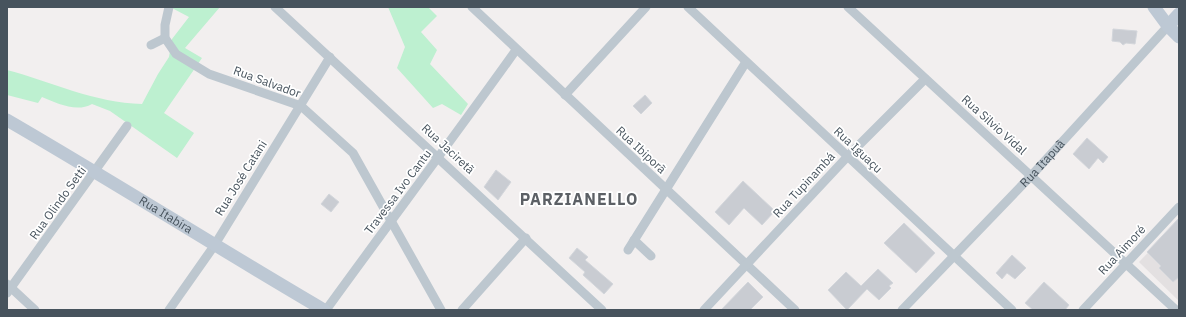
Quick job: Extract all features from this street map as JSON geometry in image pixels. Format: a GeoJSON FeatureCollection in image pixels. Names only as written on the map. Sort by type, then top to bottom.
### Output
{"type":"FeatureCollection","features":[{"type":"Feature","properties":{"kind":"street"},"geometry":{"type":"LineString","coordinates":[[151,45],[165,38],[165,25],[169,7]]}},
{"type":"Feature","properties":{"kind":"street","name":"Rua Jaciretã"},"geometry":{"type":"LineString","coordinates":[[275,7],[526,238],[598,309]]}},
{"type":"Feature","properties":{"kind":"street","name":"Rua Ibiporã"},"geometry":{"type":"LineString","coordinates":[[472,7],[516,50],[795,310]]}},
{"type":"Feature","properties":{"kind":"street"},"geometry":{"type":"LineString","coordinates":[[565,95],[646,7]]}},
{"type":"Feature","properties":{"kind":"street","name":"Rua Iguaçu"},"geometry":{"type":"LineString","coordinates":[[688,7],[1012,310]]}},
{"type":"Feature","properties":{"kind":"street","name":"Rua Silvio Vidal"},"geometry":{"type":"LineString","coordinates":[[848,7],[1176,310]]}},
{"type":"Feature","properties":{"kind":"street"},"geometry":{"type":"LineString","coordinates":[[1154,7],[1168,26],[1179,37]]}},
{"type":"Feature","properties":{"kind":"street","name":"Rua Itapuã"},"geometry":{"type":"LineString","coordinates":[[902,310],[953,255],[1031,176],[1179,14]]}},
{"type":"Feature","properties":{"kind":"street","name":"Rua Salvador"},"geometry":{"type":"LineString","coordinates":[[165,38],[176,54],[209,74],[300,106],[353,153],[441,310]]}},
{"type":"Feature","properties":{"kind":"street","name":"Travessa Ivo Cantu"},"geometry":{"type":"LineString","coordinates":[[325,310],[390,221],[439,158],[516,50]]}},
{"type":"Feature","properties":{"kind":"street","name":"Rua José Catani"},"geometry":{"type":"LineString","coordinates":[[169,310],[214,246],[330,57]]}},
{"type":"Feature","properties":{"kind":"street"},"geometry":{"type":"LineString","coordinates":[[628,250],[746,62]]}},
{"type":"Feature","properties":{"kind":"street","name":"Rua Tupinambá"},"geometry":{"type":"LineString","coordinates":[[704,310],[848,156],[925,79]]}},
{"type":"Feature","properties":{"kind":"street","name":"Rua Itabira"},"geometry":{"type":"LineString","coordinates":[[7,120],[96,171],[214,246],[325,310]]}},
{"type":"Feature","properties":{"kind":"street","name":"Rua Olindo Setti"},"geometry":{"type":"LineString","coordinates":[[8,288],[96,171],[127,126]]}},
{"type":"Feature","properties":{"kind":"street","name":"Rua Aimoré"},"geometry":{"type":"LineString","coordinates":[[1083,310],[1179,207]]}},
{"type":"Feature","properties":{"kind":"street"},"geometry":{"type":"LineString","coordinates":[[462,310],[526,238]]}},
{"type":"Feature","properties":{"kind":"street"},"geometry":{"type":"LineString","coordinates":[[634,240],[651,256]]}},
{"type":"Feature","properties":{"kind":"street"},"geometry":{"type":"LineString","coordinates":[[8,288],[35,310]]}},
{"type":"Feature","properties":{"kind":"shaded area"},"geometry":{"type":"Polygon","coordinates":[[[1179,221],[1179,301],[1139,262],[1179,221]]]}},
{"type":"Feature","properties":{"kind":"green space"},"geometry":{"type":"Polygon","coordinates":[[[170,7],[220,7],[185,48],[202,58],[164,113],[194,133],[177,158],[110,111],[92,104],[80,108],[60,104],[42,97],[38,103],[7,95],[7,70],[90,96],[125,103],[142,104],[169,57],[172,39],[189,17],[170,7]]]}},
{"type":"Feature","properties":{"kind":"green space"},"geometry":{"type":"Polygon","coordinates":[[[388,7],[428,7],[437,16],[421,32],[437,50],[430,64],[468,104],[461,115],[442,104],[433,108],[397,68],[405,47],[388,7]]]}},
{"type":"Feature","properties":{"kind":"building"},"geometry":{"type":"Polygon","coordinates":[[[1113,29],[1137,31],[1135,44],[1126,43],[1123,45],[1120,42],[1112,41],[1113,29]]]}},
{"type":"Feature","properties":{"kind":"building"},"geometry":{"type":"Polygon","coordinates":[[[645,95],[652,103],[641,114],[633,106],[645,95]]]}},
{"type":"Feature","properties":{"kind":"building"},"geometry":{"type":"Polygon","coordinates":[[[1087,138],[1108,157],[1103,163],[1098,158],[1089,169],[1073,154],[1087,138]]]}},
{"type":"Feature","properties":{"kind":"building"},"geometry":{"type":"Polygon","coordinates":[[[496,170],[511,182],[498,200],[484,187],[496,170]]]}},
{"type":"Feature","properties":{"kind":"building"},"geometry":{"type":"Polygon","coordinates":[[[743,181],[775,211],[762,225],[744,208],[729,225],[715,212],[743,181]]]}},
{"type":"Feature","properties":{"kind":"building"},"geometry":{"type":"Polygon","coordinates":[[[329,194],[339,202],[331,212],[321,204],[329,194]]]}},
{"type":"Feature","properties":{"kind":"building"},"geometry":{"type":"Polygon","coordinates":[[[1179,218],[1179,277],[1173,282],[1159,268],[1161,266],[1147,252],[1179,218]]]}},
{"type":"Feature","properties":{"kind":"building"},"geometry":{"type":"Polygon","coordinates":[[[904,223],[935,253],[916,273],[884,243],[904,223]]]}},
{"type":"Feature","properties":{"kind":"building"},"geometry":{"type":"Polygon","coordinates":[[[577,248],[588,257],[585,260],[613,284],[604,294],[583,275],[585,272],[569,258],[577,248]]]}},
{"type":"Feature","properties":{"kind":"building"},"geometry":{"type":"Polygon","coordinates":[[[1012,255],[1026,268],[1015,279],[1007,273],[1002,279],[996,273],[1012,255]]]}},
{"type":"Feature","properties":{"kind":"building"},"geometry":{"type":"Polygon","coordinates":[[[878,269],[893,283],[889,286],[891,288],[879,300],[867,289],[847,310],[828,290],[846,272],[861,286],[878,269]]]}},
{"type":"Feature","properties":{"kind":"building"},"geometry":{"type":"Polygon","coordinates":[[[748,282],[763,297],[750,310],[721,310],[748,282]]]}},
{"type":"Feature","properties":{"kind":"building"},"geometry":{"type":"Polygon","coordinates":[[[1044,282],[1069,305],[1065,310],[1033,310],[1025,303],[1044,282]]]}},
{"type":"Feature","properties":{"kind":"district","name":"PARZIANELLO"},"geometry":{"type":"Point","coordinates":[579,199]}}]}
